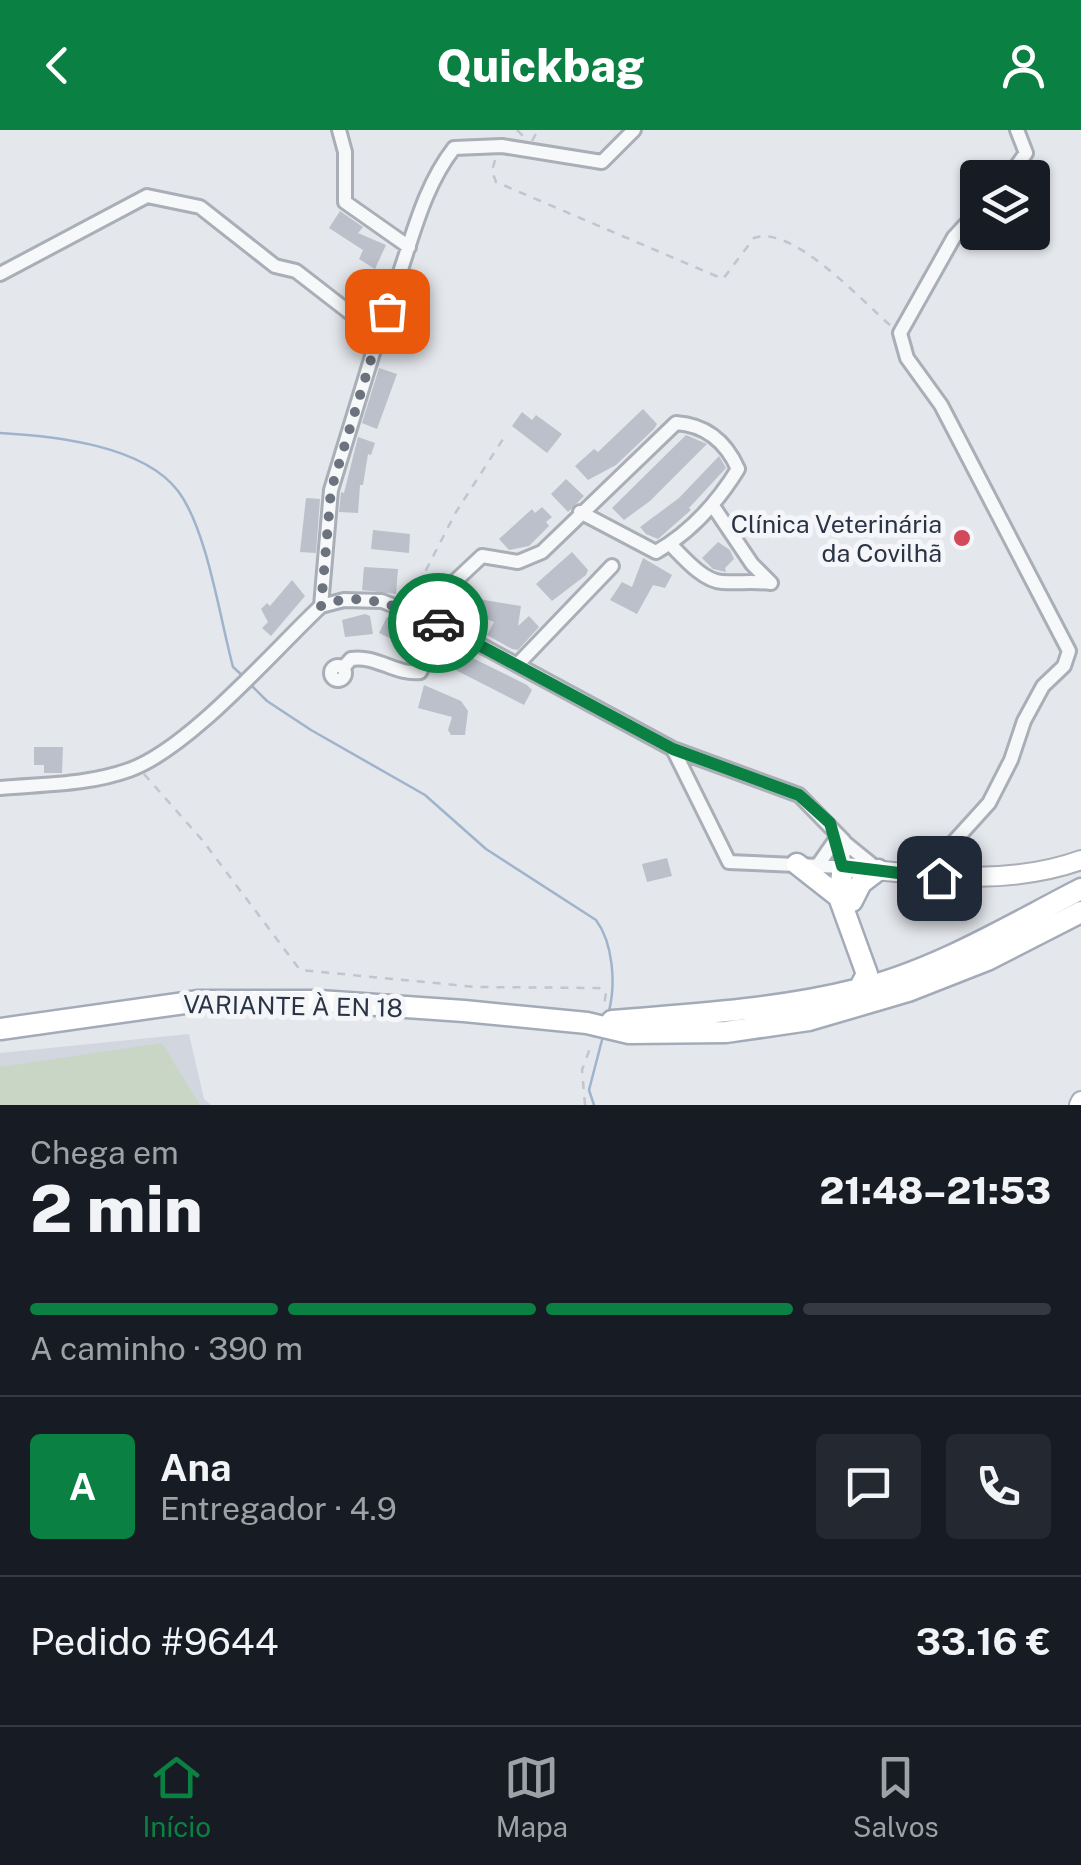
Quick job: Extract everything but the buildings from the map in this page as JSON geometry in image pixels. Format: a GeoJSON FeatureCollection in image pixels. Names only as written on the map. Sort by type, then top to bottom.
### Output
{"type":"FeatureCollection","features":[{"type":"Feature","properties":{"kind":"main road"},"geometry":{"type":"LineString","coordinates":[[808,865],[847,906]]}},
{"type":"Feature","properties":{"kind":"main road"},"geometry":{"type":"LineString","coordinates":[[838,1003],[860,976],[842,866]]}},
{"type":"Feature","properties":{"kind":"main road"},"geometry":{"type":"LineString","coordinates":[[847,906],[861,883],[878,870]]}},
{"type":"Feature","properties":{"kind":"main road","name":"VARIANTE À EN 18"},"geometry":{"type":"LineString","coordinates":[[860,976],[892,977],[981,940],[1081,890]]}},
{"type":"Feature","properties":{"kind":"main road","name":"VARIANTE À EN 18"},"geometry":{"type":"LineString","coordinates":[[0,1030],[199,1001],[318,1001],[589,1033],[734,1012],[838,1003],[860,976],[988,960],[1081,912]]}},
{"type":"Feature","properties":{"kind":"street"},"geometry":{"type":"LineString","coordinates":[[339,130],[345,152],[345,202],[408,247]]}},
{"type":"Feature","properties":{"kind":"street"},"geometry":{"type":"LineString","coordinates":[[374,333],[387,311],[432,176],[454,148],[499,146],[602,162],[634,130]]}},
{"type":"Feature","properties":{"kind":"street"},"geometry":{"type":"LineString","coordinates":[[1017,130],[1026,153],[1021,160]]}},
{"type":"Feature","properties":{"kind":"street"},"geometry":{"type":"LineString","coordinates":[[0,274],[147,196],[200,207],[275,266],[296,272],[374,333],[376,343],[331,490],[321,606]]}},
{"type":"Feature","properties":{"kind":"street"},"geometry":{"type":"LineString","coordinates":[[931,878],[950,846],[990,802],[1011,760],[1024,721],[1043,686],[1064,666],[1069,652],[1049,607],[1004,543],[941,405],[907,358],[900,333],[960,230]]}},
{"type":"Feature","properties":{"kind":"street"},"geometry":{"type":"LineString","coordinates":[[414,614],[482,556],[518,562],[542,552],[580,512],[676,423],[699,424],[729,450],[738,469],[713,506],[656,552],[580,512]]}},
{"type":"Feature","properties":{"kind":"street"},"geometry":{"type":"LineString","coordinates":[[670,544],[708,578],[720,582],[744,579],[771,583],[752,564],[713,506]]}},
{"type":"Feature","properties":{"kind":"street"},"geometry":{"type":"LineString","coordinates":[[517,665],[612,566]]}},
{"type":"Feature","properties":{"kind":"street"},"geometry":{"type":"LineString","coordinates":[[0,788],[89,782],[138,766],[199,724],[321,606],[344,600],[382,601],[444,626],[673,749],[799,795],[830,823],[839,842],[842,866]]}},
{"type":"Feature","properties":{"kind":"street"},"geometry":{"type":"LineString","coordinates":[[342,668],[351,658],[374,658],[412,673],[420,672],[444,626]]}},
{"type":"Feature","properties":{"kind":"street"},"geometry":{"type":"LineString","coordinates":[[673,749],[729,862],[842,866],[931,878],[1016,874],[1081,860]]}},
{"type":"Feature","properties":{"kind":"street"},"geometry":{"type":"LineString","coordinates":[[839,842],[878,870]]}},
{"type":"Feature","properties":{"kind":"street"},"geometry":{"type":"LineString","coordinates":[[808,865],[839,842]]}},
{"type":"Feature","properties":{"kind":"path"},"geometry":{"type":"LineString","coordinates":[[499,146],[492,171],[496,182],[723,278],[754,238],[773,235],[790,242],[900,333]]}},
{"type":"Feature","properties":{"kind":"path"},"geometry":{"type":"LineString","coordinates":[[414,614],[412,598],[456,512],[506,436]]}},
{"type":"Feature","properties":{"kind":"path"},"geometry":{"type":"LineString","coordinates":[[138,766],[300,970],[476,986],[598,988],[606,992],[604,1006]]}},
{"type":"Feature","properties":{"kind":"path"},"geometry":{"type":"LineString","coordinates":[[585,1105],[582,1070],[589,1033]]}},
{"type":"Feature","properties":{"kind":"shaded area"},"geometry":{"type":"Polygon","coordinates":[[[189,1034],[204,1099],[211,1105],[0,1105],[0,1053],[189,1034]]]}},
{"type":"Feature","properties":{"kind":"green space"},"geometry":{"type":"Polygon","coordinates":[[[162,1043],[200,1105],[0,1105],[0,1067],[162,1043]]]}},
{"type":"Feature","properties":{"kind":"waterway"},"geometry":{"type":"LineString","coordinates":[[0,433],[96,446],[121,453],[163,475],[178,491],[197,528],[233,667],[244,677]]}},
{"type":"Feature","properties":{"kind":"waterway"},"geometry":{"type":"LineString","coordinates":[[249,683],[267,701],[311,730],[425,795],[486,849],[596,920],[606,940],[611,964],[609,1011]]}},
{"type":"Feature","properties":{"kind":"waterway"},"geometry":{"type":"LineString","coordinates":[[594,1105],[589,1090],[602,1040]]}},
{"type":"Feature","properties":{"kind":"way so far"},"geometry":{"type":"LineString","coordinates":[[387,311],[374,333],[376,343],[331,490],[321,606],[344,600],[382,601],[438,623]]}},
{"type":"Feature","properties":{"kind":"place","name":"Clínica Veterinária da Covilhã"},"geometry":{"type":"Point","coordinates":[962,538]}},
{"type":"Feature","properties":{"kind":"route"},"geometry":{"type":"LineString","coordinates":[[438,623],[673,749],[799,795],[830,823],[842,866],[939,878]]}}]}
